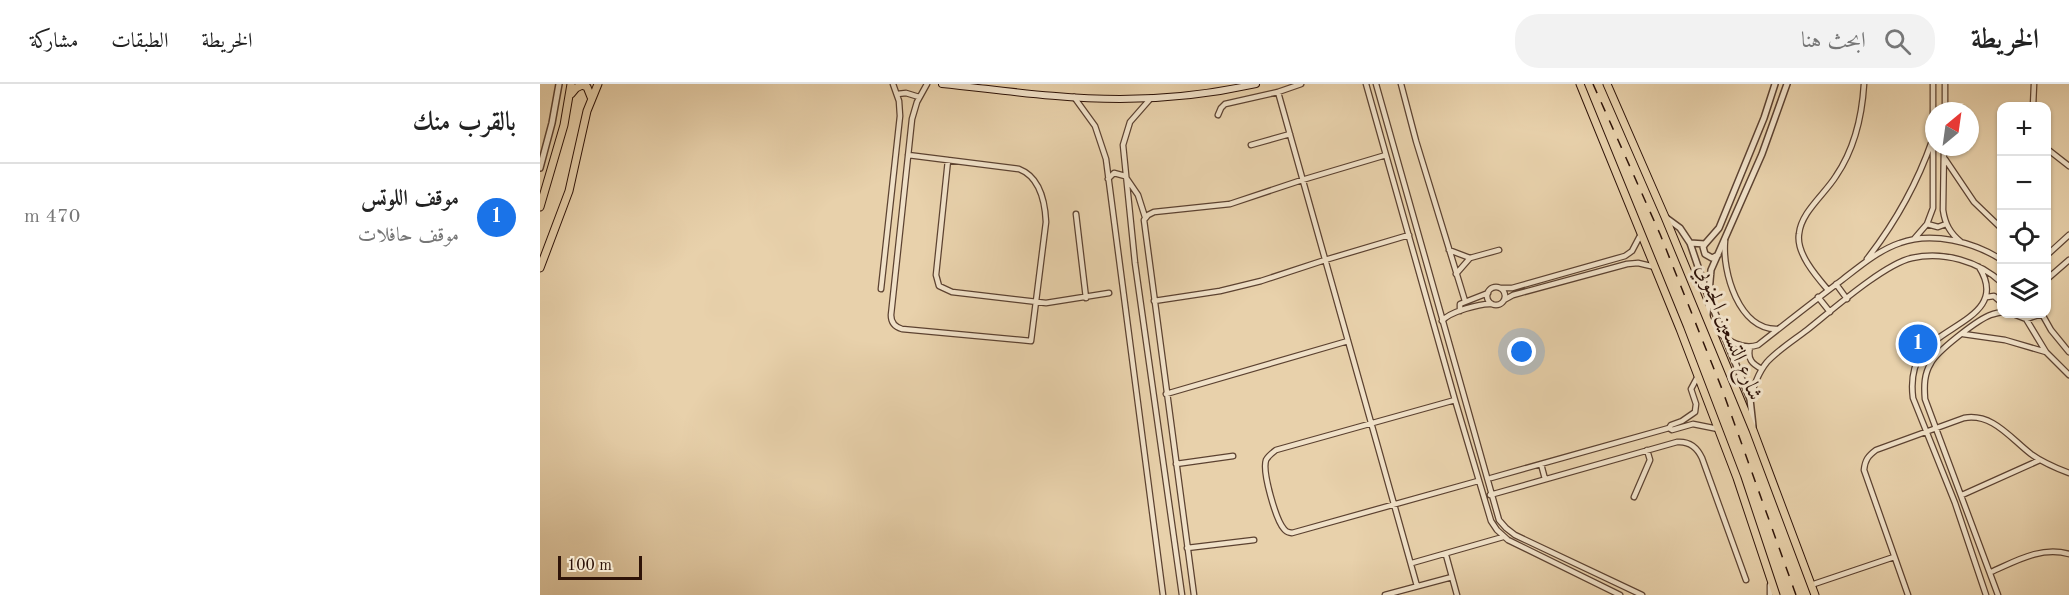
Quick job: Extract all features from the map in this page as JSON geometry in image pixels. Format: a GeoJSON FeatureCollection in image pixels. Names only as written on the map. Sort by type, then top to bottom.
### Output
{"type":"FeatureCollection","features":[{"type":"Feature","properties":{"kind":"main road"},"geometry":{"type":"LineString","coordinates":[[540,206],[572,84]]}},
{"type":"Feature","properties":{"kind":"main road"},"geometry":{"type":"LineString","coordinates":[[540,268],[573,178],[586,111],[598,84]]}},
{"type":"Feature","properties":{"kind":"main road"},"geometry":{"type":"LineString","coordinates":[[942,84],[1074,98],[1151,98],[1194,95],[1256,84]]}},
{"type":"Feature","properties":{"kind":"main road"},"geometry":{"type":"LineString","coordinates":[[1580,84],[1698,376],[1737,478],[1776,595]]}},
{"type":"Feature","properties":{"kind":"main road","name":"شارع التسعين الجنوبي"},"geometry":{"type":"LineString","coordinates":[[1607,84],[1753,430],[1815,595]]}},
{"type":"Feature","properties":{"kind":"main road"},"geometry":{"type":"LineString","coordinates":[[570,96],[576,88],[582,85],[587,87],[591,97]]}},
{"type":"Feature","properties":{"kind":"street"},"geometry":{"type":"LineString","coordinates":[[540,168],[559,84]]}},
{"type":"Feature","properties":{"kind":"street"},"geometry":{"type":"LineString","coordinates":[[881,289],[900,116],[893,84]]}},
{"type":"Feature","properties":{"kind":"street"},"geometry":{"type":"LineString","coordinates":[[908,155],[1019,169],[1028,173],[1038,185],[1046,222],[1031,341],[902,329],[896,326],[891,318],[897,256],[908,155],[913,113],[927,84]]}},
{"type":"Feature","properties":{"kind":"street"},"geometry":{"type":"LineString","coordinates":[[1218,115],[1225,104],[1278,92],[1301,84]]}},
{"type":"Feature","properties":{"kind":"street"},"geometry":{"type":"LineString","coordinates":[[1366,84],[1491,521],[1503,537],[1619,595]]}},
{"type":"Feature","properties":{"kind":"street"},"geometry":{"type":"LineString","coordinates":[[1376,84],[1496,514],[1506,528],[1515,535],[1642,595]]}},
{"type":"Feature","properties":{"kind":"street"},"geometry":{"type":"LineString","coordinates":[[1401,84],[1465,301]]}},
{"type":"Feature","properties":{"kind":"street"},"geometry":{"type":"LineString","coordinates":[[1719,255],[1712,258],[1705,254],[1703,247],[1719,228],[1764,118],[1775,84]]}},
{"type":"Feature","properties":{"kind":"street"},"geometry":{"type":"LineString","coordinates":[[1787,84],[1773,128],[1711,270],[1708,322],[1725,337],[1738,345],[1750,347],[1758,345],[1863,264],[1893,246],[1914,239],[1961,242],[1977,247],[1997,258]]}},
{"type":"Feature","properties":{"kind":"street"},"geometry":{"type":"LineString","coordinates":[[1828,290],[1800,248],[1799,233],[1803,219],[1837,175],[1849,152],[1860,119],[1864,84]]}},
{"type":"Feature","properties":{"kind":"street"},"geometry":{"type":"LineString","coordinates":[[1933,84],[1933,102]]}},
{"type":"Feature","properties":{"kind":"street"},"geometry":{"type":"LineString","coordinates":[[1945,84],[1945,102]]}},
{"type":"Feature","properties":{"kind":"street"},"geometry":{"type":"LineString","coordinates":[[2033,102],[2034,84]]}},
{"type":"Feature","properties":{"kind":"street"},"geometry":{"type":"LineString","coordinates":[[1278,92],[1417,586]]}},
{"type":"Feature","properties":{"kind":"street"},"geometry":{"type":"LineString","coordinates":[[897,94],[906,93],[919,97]]}},
{"type":"Feature","properties":{"kind":"street"},"geometry":{"type":"LineString","coordinates":[[1074,98],[1095,126],[1106,159],[1163,595]]}},
{"type":"Feature","properties":{"kind":"street"},"geometry":{"type":"LineString","coordinates":[[1151,98],[1130,122],[1123,145],[1135,264],[1182,595]]}},
{"type":"Feature","properties":{"kind":"street"},"geometry":{"type":"LineString","coordinates":[[1251,145],[1290,134]]}},
{"type":"Feature","properties":{"kind":"street"},"geometry":{"type":"LineString","coordinates":[[2051,152],[2069,166]]}},
{"type":"Feature","properties":{"kind":"street"},"geometry":{"type":"LineString","coordinates":[[1145,218],[1154,212],[1230,204],[1386,155]]}},
{"type":"Feature","properties":{"kind":"street"},"geometry":{"type":"LineString","coordinates":[[1863,264],[1906,201],[1925,156]]}},
{"type":"Feature","properties":{"kind":"street"},"geometry":{"type":"LineString","coordinates":[[1914,239],[1927,224],[1933,208],[1933,156]]}},
{"type":"Feature","properties":{"kind":"street"},"geometry":{"type":"LineString","coordinates":[[1944,157],[1943,210],[1946,224],[1961,242]]}},
{"type":"Feature","properties":{"kind":"street"},"geometry":{"type":"LineString","coordinates":[[1944,157],[1969,195],[1997,225]]}},
{"type":"Feature","properties":{"kind":"street"},"geometry":{"type":"LineString","coordinates":[[948,159],[936,275],[939,286],[952,292],[1046,303],[1109,293]]}},
{"type":"Feature","properties":{"kind":"street"},"geometry":{"type":"LineString","coordinates":[[1108,179],[1117,173],[1126,178],[1138,195],[1145,218],[1144,228],[1194,595]]}},
{"type":"Feature","properties":{"kind":"street"},"geometry":{"type":"LineString","coordinates":[[893,182],[905,183]]}},
{"type":"Feature","properties":{"kind":"street"},"geometry":{"type":"LineString","coordinates":[[1076,214],[1086,298]]}},
{"type":"Feature","properties":{"kind":"street"},"geometry":{"type":"LineString","coordinates":[[1665,217],[1680,228],[1689,243],[1750,399],[1753,430]]}},
{"type":"Feature","properties":{"kind":"street"},"geometry":{"type":"LineString","coordinates":[[1927,224],[1938,227],[1946,224]]}},
{"type":"Feature","properties":{"kind":"street"},"geometry":{"type":"LineString","coordinates":[[1460,311],[1460,304],[1488,293],[1492,289],[1512,288],[1625,256],[1632,251],[1641,234]]}},
{"type":"Feature","properties":{"kind":"street"},"geometry":{"type":"LineString","coordinates":[[1154,301],[1246,285],[1409,235]]}},
{"type":"Feature","properties":{"kind":"street"},"geometry":{"type":"LineString","coordinates":[[2051,251],[2069,235]]}},
{"type":"Feature","properties":{"kind":"street"},"geometry":{"type":"LineString","coordinates":[[1725,240],[1724,261],[1729,281],[1749,318],[1763,327],[1777,329]]}},
{"type":"Feature","properties":{"kind":"street"},"geometry":{"type":"LineString","coordinates":[[1689,243],[1705,244]]}},
{"type":"Feature","properties":{"kind":"street"},"geometry":{"type":"LineString","coordinates":[[1449,250],[1470,258]]}},
{"type":"Feature","properties":{"kind":"street"},"geometry":{"type":"LineString","coordinates":[[1456,274],[1470,258],[1499,250]]}},
{"type":"Feature","properties":{"kind":"street"},"geometry":{"type":"LineString","coordinates":[[885,255],[897,256]]}},
{"type":"Feature","properties":{"kind":"street"},"geometry":{"type":"LineString","coordinates":[[1750,399],[1762,369],[1772,357],[1892,266],[1910,258],[1947,257],[1979,267],[1997,278]]}},
{"type":"Feature","properties":{"kind":"street"},"geometry":{"type":"LineString","coordinates":[[2051,276],[2069,260]]}},
{"type":"Feature","properties":{"kind":"street"},"geometry":{"type":"LineString","coordinates":[[1442,321],[1445,316],[1460,311],[1483,304],[1497,305],[1513,295],[1628,264],[1638,263],[1655,267]]}},
{"type":"Feature","properties":{"kind":"street"},"geometry":{"type":"LineString","coordinates":[[884,266],[896,267]]}},
{"type":"Feature","properties":{"kind":"street"},"geometry":{"type":"LineString","coordinates":[[1979,267],[1988,286],[1987,297],[1976,311],[1931,344],[1917,363],[1912,386],[1913,398],[1955,503],[1986,595]]}},
{"type":"Feature","properties":{"kind":"street"},"geometry":{"type":"LineString","coordinates":[[1419,272],[1428,269]]}},
{"type":"Feature","properties":{"kind":"street"},"geometry":{"type":"LineString","coordinates":[[1422,280],[1430,277]]}},
{"type":"Feature","properties":{"kind":"street"},"geometry":{"type":"LineString","coordinates":[[1836,284],[1847,299]]}},
{"type":"Feature","properties":{"kind":"street"},"geometry":{"type":"LineString","coordinates":[[1500,288],[1505,295],[1504,300]]}},
{"type":"Feature","properties":{"kind":"street"},"geometry":{"type":"LineString","coordinates":[[1488,293],[1492,304]]}},
{"type":"Feature","properties":{"kind":"street"},"geometry":{"type":"LineString","coordinates":[[1987,297],[1994,296],[1997,299]]}},
{"type":"Feature","properties":{"kind":"street"},"geometry":{"type":"LineString","coordinates":[[1818,297],[1830,312]]}},
{"type":"Feature","properties":{"kind":"street"},"geometry":{"type":"LineString","coordinates":[[1997,313],[1987,316],[1940,351],[1926,373],[1924,386],[1925,399],[1998,595]]}},
{"type":"Feature","properties":{"kind":"street"},"geometry":{"type":"LineString","coordinates":[[2026,318],[2046,352],[2069,375]]}},
{"type":"Feature","properties":{"kind":"street"},"geometry":{"type":"LineString","coordinates":[[2044,318],[2050,330],[2069,352]]}},
{"type":"Feature","properties":{"kind":"street"},"geometry":{"type":"LineString","coordinates":[[1963,334],[1998,339],[2046,352]]}},
{"type":"Feature","properties":{"kind":"street"},"geometry":{"type":"LineString","coordinates":[[1166,393],[1348,341]]}},
{"type":"Feature","properties":{"kind":"street"},"geometry":{"type":"LineString","coordinates":[[1750,347],[1749,358],[1752,363],[1762,369]]}},
{"type":"Feature","properties":{"kind":"street"},"geometry":{"type":"LineString","coordinates":[[1491,478],[1669,428],[1695,412],[1696,404],[1691,389],[1698,376]]}},
{"type":"Feature","properties":{"kind":"street"},"geometry":{"type":"LineString","coordinates":[[1455,400],[1273,451],[1265,463],[1271,496],[1282,526],[1289,532],[1478,481]]}},
{"type":"Feature","properties":{"kind":"street"},"geometry":{"type":"LineString","coordinates":[[1908,595],[1864,470],[1869,455],[1876,450],[1964,418],[1984,418],[1991,421],[2040,460],[2069,473]]}},
{"type":"Feature","properties":{"kind":"street"},"geometry":{"type":"LineString","coordinates":[[1669,428],[1672,430],[1693,424],[1718,429]]}},
{"type":"Feature","properties":{"kind":"street"},"geometry":{"type":"LineString","coordinates":[[1467,440],[1475,437]]}},
{"type":"Feature","properties":{"kind":"street"},"geometry":{"type":"LineString","coordinates":[[1490,495],[1682,441],[1692,445],[1700,453],[1746,580]]}},
{"type":"Feature","properties":{"kind":"street"},"geometry":{"type":"LineString","coordinates":[[1469,448],[1477,446]]}},
{"type":"Feature","properties":{"kind":"street"},"geometry":{"type":"LineString","coordinates":[[1634,497],[1650,460],[1647,450]]}},
{"type":"Feature","properties":{"kind":"street"},"geometry":{"type":"LineString","coordinates":[[1176,464],[1233,456]]}},
{"type":"Feature","properties":{"kind":"street"},"geometry":{"type":"LineString","coordinates":[[1962,495],[2040,460]]}},
{"type":"Feature","properties":{"kind":"street"},"geometry":{"type":"LineString","coordinates":[[1541,464],[1545,479]]}},
{"type":"Feature","properties":{"kind":"street"},"geometry":{"type":"LineString","coordinates":[[1951,494],[1956,490],[1962,495]]}},
{"type":"Feature","properties":{"kind":"street"},"geometry":{"type":"LineString","coordinates":[[1955,503],[1960,505],[1962,495]]}},
{"type":"Feature","properties":{"kind":"street"},"geometry":{"type":"LineString","coordinates":[[1412,563],[1503,537]]}},
{"type":"Feature","properties":{"kind":"street"},"geometry":{"type":"LineString","coordinates":[[1187,548],[1254,540]]}},
{"type":"Feature","properties":{"kind":"street"},"geometry":{"type":"LineString","coordinates":[[1991,572],[2037,553],[2049,551],[2069,554]]}},
{"type":"Feature","properties":{"kind":"street"},"geometry":{"type":"LineString","coordinates":[[1446,555],[1457,595]]}},
{"type":"Feature","properties":{"kind":"street"},"geometry":{"type":"LineString","coordinates":[[1553,562],[1557,555]]}},
{"type":"Feature","properties":{"kind":"street"},"geometry":{"type":"LineString","coordinates":[[1811,585],[1894,557]]}},
{"type":"Feature","properties":{"kind":"street"},"geometry":{"type":"LineString","coordinates":[[1385,595],[1452,577]]}},
{"type":"Feature","properties":{"kind":"street"},"geometry":{"type":"LineString","coordinates":[[1770,595],[1771,579]]}},
{"type":"Feature","properties":{"kind":"railway"},"geometry":{"type":"LineString","coordinates":[[1593,84],[1660,234],[1722,389],[1796,595]]}},
{"type":"Feature","properties":{"kind":"place","name":"موقف اللوتس"},"geometry":{"type":"Point","coordinates":[1918,344]}}]}
